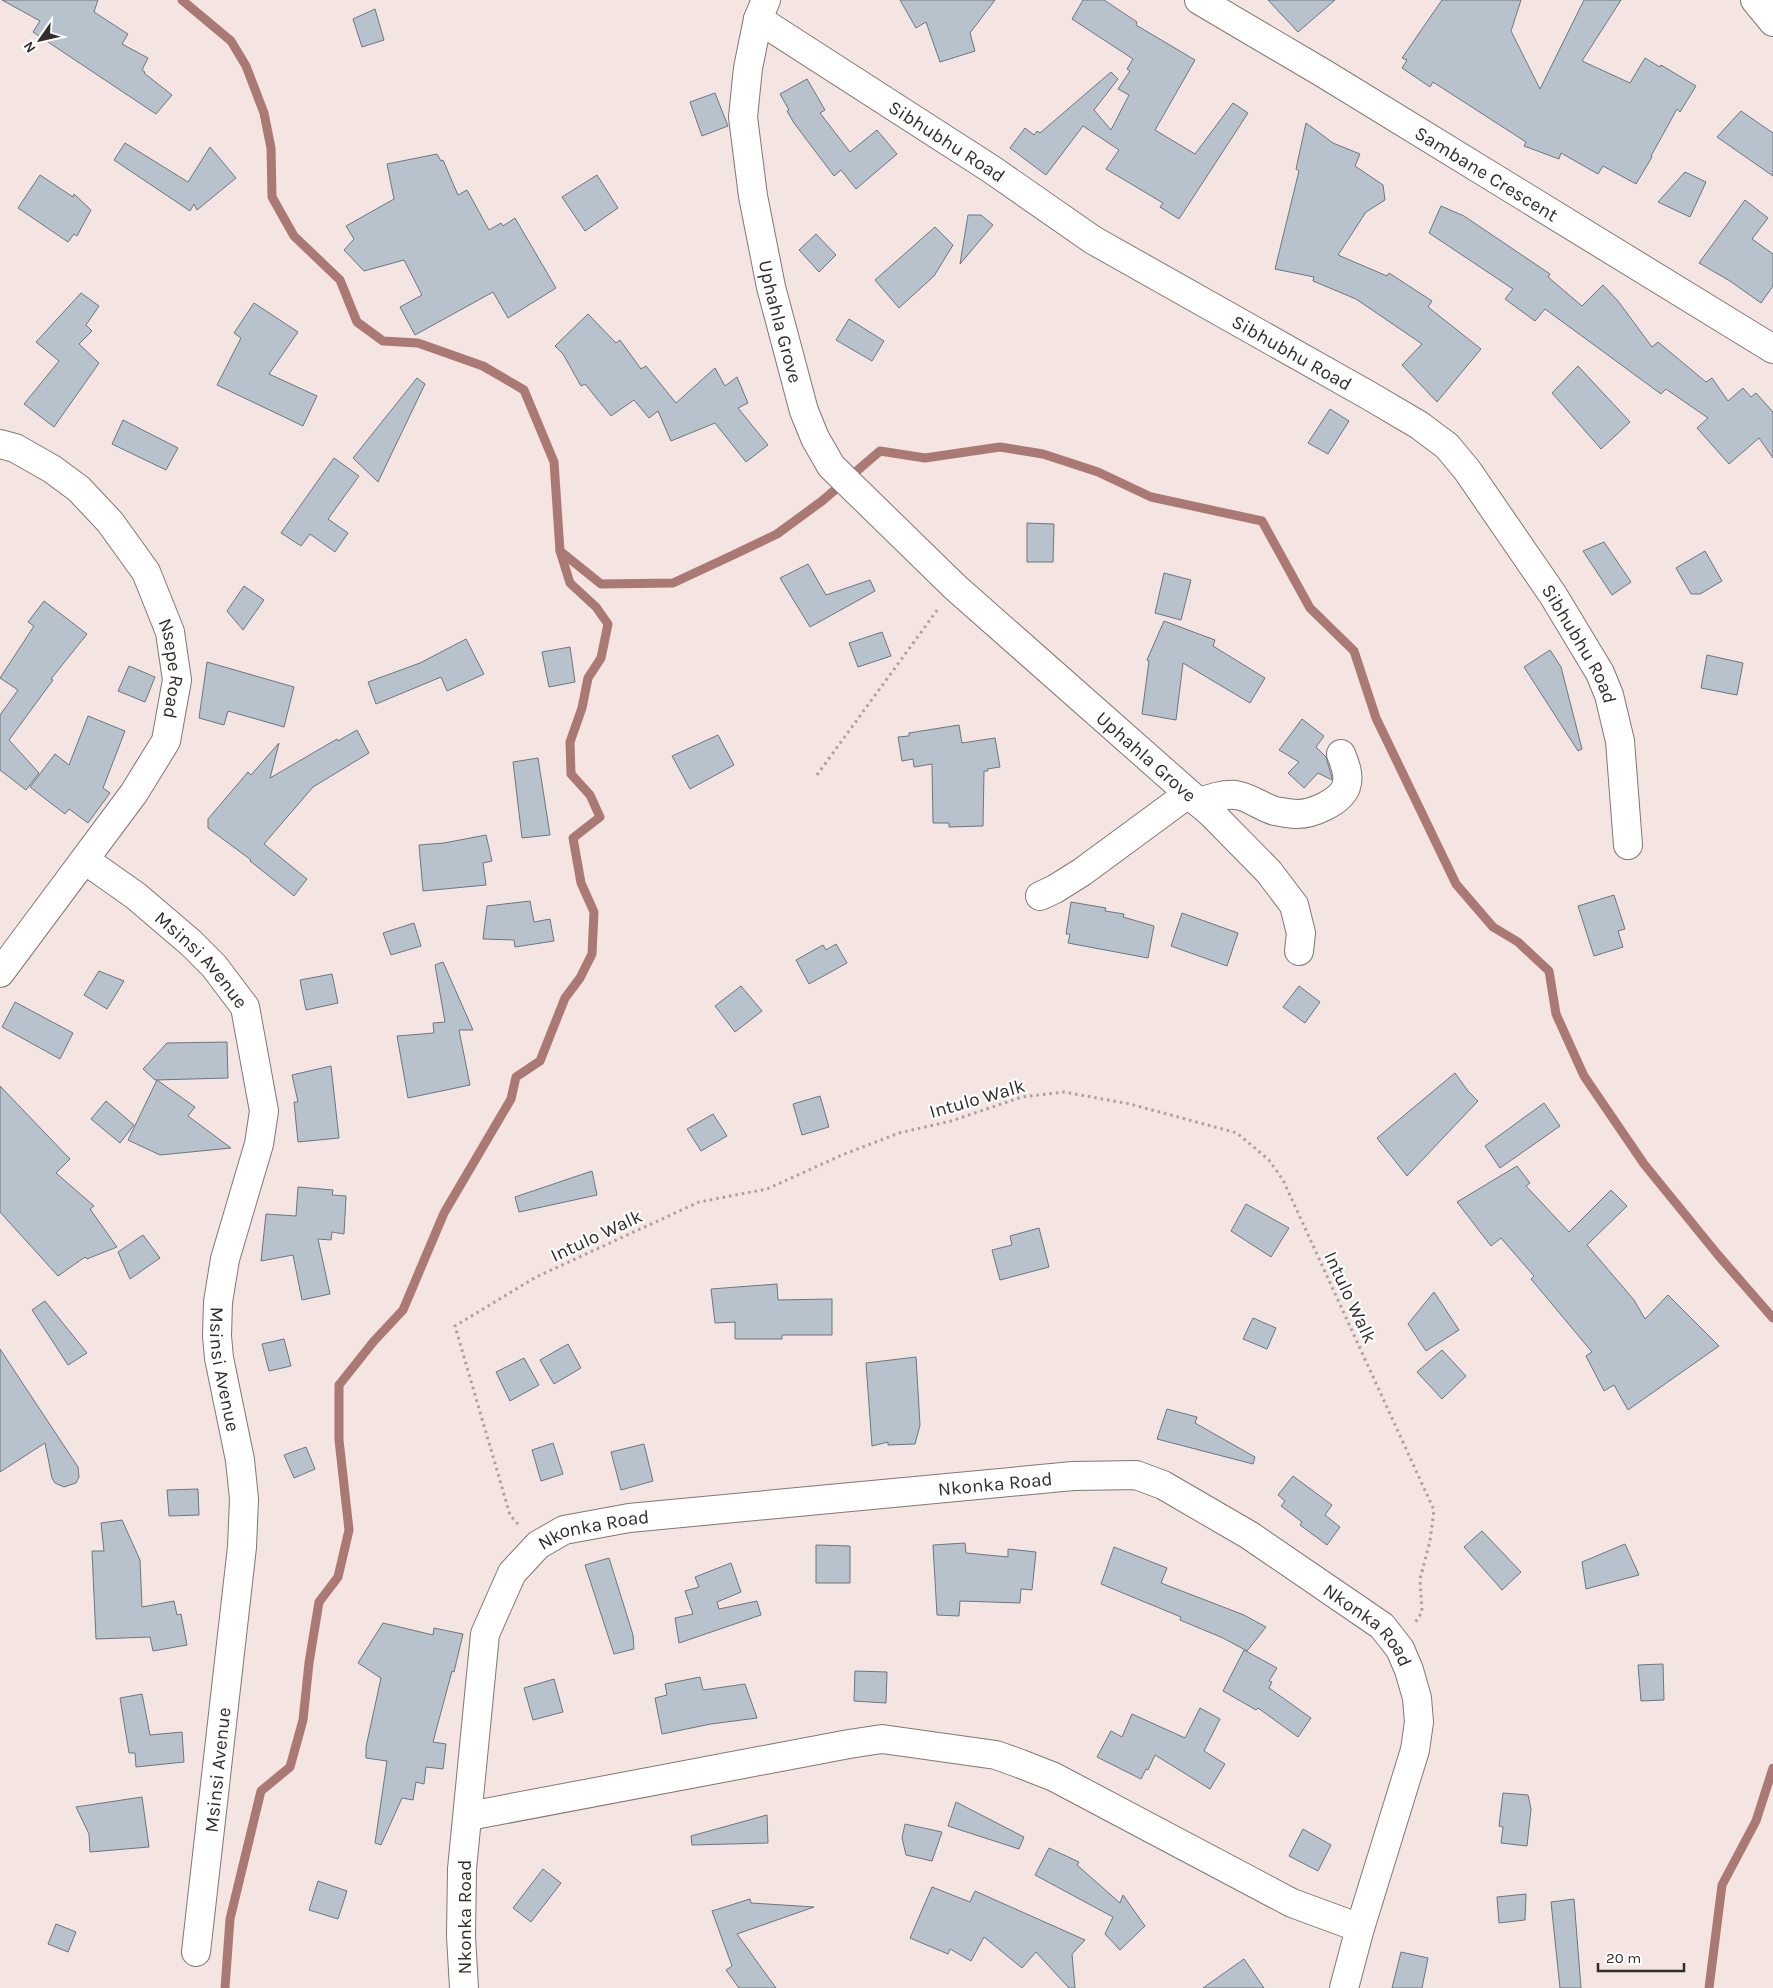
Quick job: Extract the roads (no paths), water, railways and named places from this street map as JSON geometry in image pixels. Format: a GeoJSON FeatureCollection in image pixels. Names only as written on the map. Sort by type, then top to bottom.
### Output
{"type":"FeatureCollection","features":[{"type":"Feature","properties":{"kind":"street","name":"Sambane Crescent"},"geometry":{"type":"LineString","coordinates":[[1199,0],[1332,78],[1773,349]]}},
{"type":"Feature","properties":{"kind":"street"},"geometry":{"type":"LineString","coordinates":[[1755,0],[1773,22]]}},
{"type":"Feature","properties":{"kind":"street","name":"Uphahla Grove"},"geometry":{"type":"LineString","coordinates":[[762,9],[748,68],[742,117],[753,196],[771,288],[798,392],[815,438],[832,466],[955,586],[1193,798],[1269,872],[1294,905],[1301,933],[1299,951]]}},
{"type":"Feature","properties":{"kind":"street","name":"Sibhubhu Road"},"geometry":{"type":"LineString","coordinates":[[762,9],[1093,240],[1368,395],[1419,425],[1447,446],[1467,470],[1553,595],[1600,673],[1609,695],[1620,741],[1628,845]]}},
{"type":"Feature","properties":{"kind":"street","name":"Nsepe Road"},"geometry":{"type":"LineString","coordinates":[[0,444],[15,448],[52,469],[78,489],[110,522],[146,572],[170,632],[177,680],[166,741],[134,793],[0,973]]}},
{"type":"Feature","properties":{"kind":"street"},"geometry":{"type":"LineString","coordinates":[[1040,896],[1082,872],[1193,798],[1232,795],[1245,798],[1273,810],[1298,814],[1310,812],[1340,797],[1346,786],[1347,773],[1341,754]]}},
{"type":"Feature","properties":{"kind":"street","name":"Msinsi Avenue"},"geometry":{"type":"LineString","coordinates":[[85,860],[136,896],[191,943],[214,966],[235,992],[245,1007],[264,1111],[259,1144],[225,1258],[218,1302],[216,1336],[240,1460],[244,1499],[242,1547],[196,1952]]}},
{"type":"Feature","properties":{"kind":"street","name":"Nkonka Road"},"geometry":{"type":"LineString","coordinates":[[464,1988],[461,1936],[462,1869],[469,1816],[485,1634],[512,1573],[538,1545],[564,1530],[629,1518],[1072,1476],[1136,1475],[1162,1485],[1249,1535],[1382,1626],[1400,1649],[1409,1670],[1417,1698],[1419,1722],[1415,1750],[1360,1928],[1344,1988]]}},
{"type":"Feature","properties":{"kind":"street"},"geometry":{"type":"LineString","coordinates":[[469,1816],[849,1744],[882,1739],[935,1745],[996,1755],[1046,1774],[1292,1903],[1360,1928]]}},
{"type":"Feature","properties":{"kind":"waterway"},"geometry":{"type":"LineString","coordinates":[[182,0],[231,41],[246,66],[264,113],[271,148],[272,197],[294,236],[340,280],[357,322],[383,341],[418,343],[483,366],[524,390],[554,462],[560,551],[601,584],[673,583],[731,556],[777,534],[822,501],[880,451],[925,458],[1000,447],[1043,454],[1098,472],[1151,497],[1262,521],[1310,608],[1354,651],[1376,718],[1456,884],[1493,927],[1518,942],[1549,971],[1556,1014],[1584,1076],[1644,1164],[1718,1255],[1773,1318]]}},
{"type":"Feature","properties":{"kind":"waterway"},"geometry":{"type":"LineString","coordinates":[[225,1988],[230,1919],[261,1791],[290,1767],[303,1720],[309,1663],[319,1602],[338,1577],[349,1530],[339,1440],[339,1385],[374,1341],[403,1310],[444,1213],[511,1099],[516,1077],[540,1061],[565,998],[580,978],[592,954],[594,912],[581,883],[573,838],[600,817],[590,795],[571,774],[570,742],[582,708],[588,678],[601,658],[608,624],[596,607],[570,583],[560,551]]}},
{"type":"Feature","properties":{"kind":"waterway"},"geometry":{"type":"LineString","coordinates":[[1709,1988],[1722,1885],[1756,1821],[1773,1768]]}}]}
